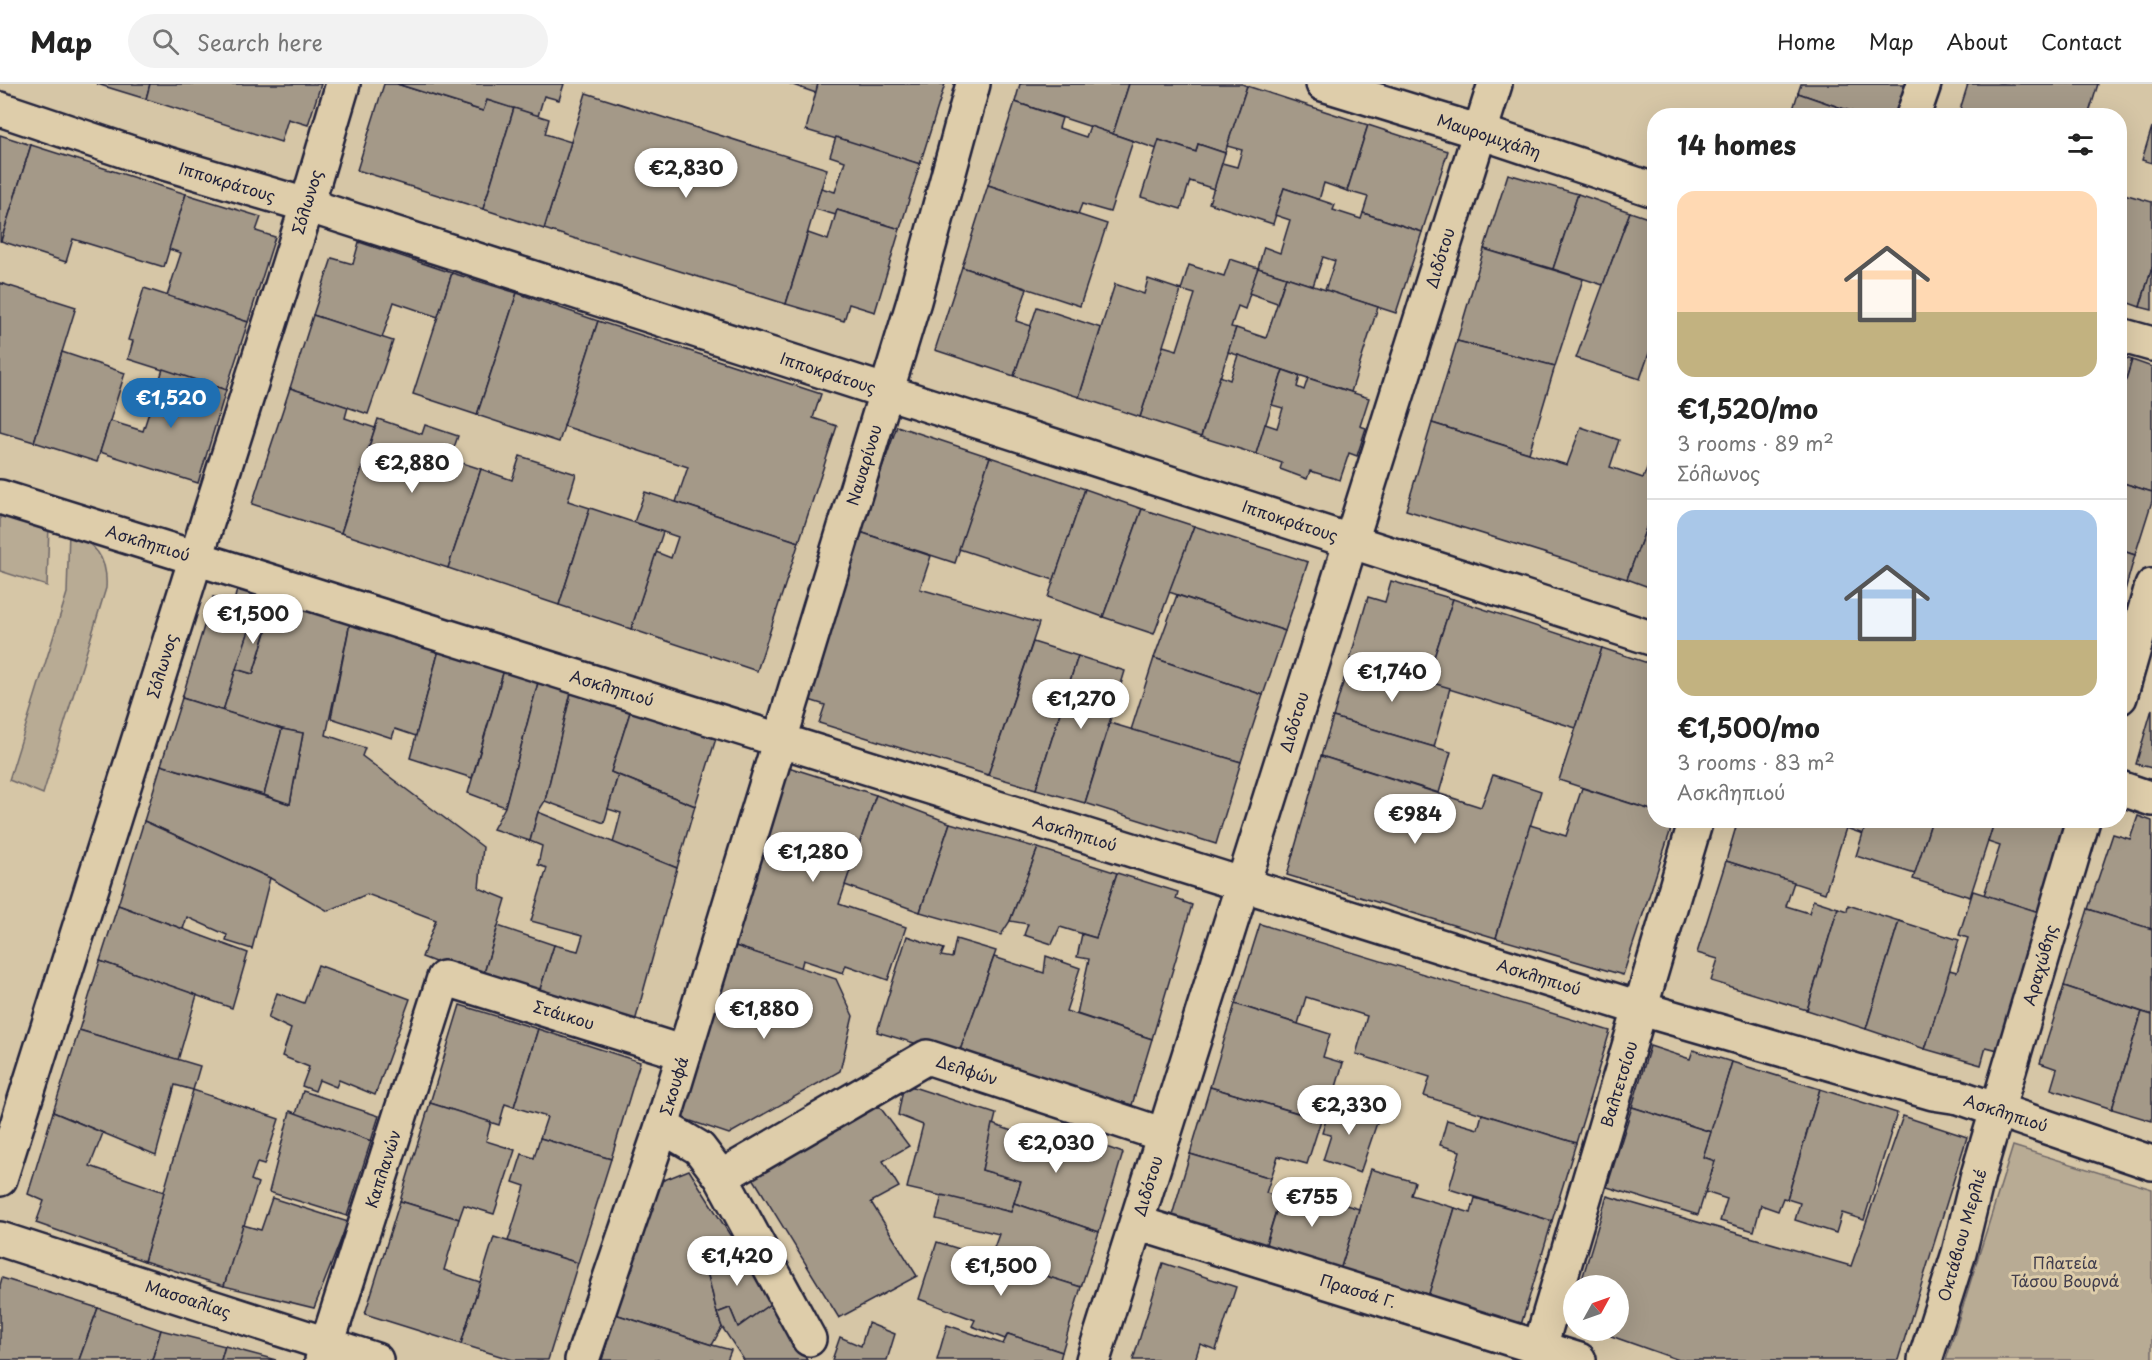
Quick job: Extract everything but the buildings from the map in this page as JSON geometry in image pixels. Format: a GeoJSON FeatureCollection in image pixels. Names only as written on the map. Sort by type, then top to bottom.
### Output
{"type":"FeatureCollection","features":[{"type":"Feature","properties":{"kind":"street","name":"Σόλωνος"},"geometry":{"type":"LineString","coordinates":[[0,1179],[343,84]]}},
{"type":"Feature","properties":{"kind":"street","name":"Ναυαρίνου"},"geometry":{"type":"LineString","coordinates":[[780,741],[914,301],[974,84]]}},
{"type":"Feature","properties":{"kind":"street","name":"Μαυρομιχάλη"},"geometry":{"type":"LineString","coordinates":[[1323,84],[1480,132],[1647,188]]}},
{"type":"Feature","properties":{"kind":"street","name":"Διδότου"},"geometry":{"type":"LineString","coordinates":[[1094,1360],[1496,84]]}},
{"type":"Feature","properties":{"kind":"street"},"geometry":{"type":"LineString","coordinates":[[1916,108],[1924,84]]}},
{"type":"Feature","properties":{"kind":"street","name":"Ιπποκράτους"},"geometry":{"type":"LineString","coordinates":[[0,109],[134,154],[306,205],[1647,637]]}},
{"type":"Feature","properties":{"kind":"street"},"geometry":{"type":"LineString","coordinates":[[2127,337],[2152,344]]}},
{"type":"Feature","properties":{"kind":"street","name":"Ασκληπιού"},"geometry":{"type":"LineString","coordinates":[[0,497],[1642,1009],[1998,1110],[2152,1163]]}},
{"type":"Feature","properties":{"kind":"street"},"geometry":{"type":"LineString","coordinates":[[2127,673],[2152,586]]}},
{"type":"Feature","properties":{"kind":"street","name":"Σκουφά"},"geometry":{"type":"LineString","coordinates":[[582,1360],[662,1126],[780,741]]}},
{"type":"Feature","properties":{"kind":"street"},"geometry":{"type":"LineString","coordinates":[[2127,790],[2152,799]]}},
{"type":"Feature","properties":{"kind":"street","name":"Βαλτετσίου"},"geometry":{"type":"LineString","coordinates":[[1540,1347],[1642,1009],[1694,828]]}},
{"type":"Feature","properties":{"kind":"street","name":"Αραχώβης"},"geometry":{"type":"LineString","coordinates":[[1998,1110],[2081,828]]}},
{"type":"Feature","properties":{"kind":"street","name":"Στάικου"},"geometry":{"type":"LineString","coordinates":[[444,978],[684,1053]]}},
{"type":"Feature","properties":{"kind":"street","name":"Καπλανών"},"geometry":{"type":"LineString","coordinates":[[325,1352],[444,978]]}},
{"type":"Feature","properties":{"kind":"street","name":"Δελφών"},"geometry":{"type":"LineString","coordinates":[[722,1177],[927,1058],[1164,1135]]}},
{"type":"Feature","properties":{"kind":"street","name":"Οκτάβιου Μερλιέ"},"geometry":{"type":"LineString","coordinates":[[1925,1360],[1959,1253],[1978,1175],[1998,1110]]}},
{"type":"Feature","properties":{"kind":"street"},"geometry":{"type":"LineString","coordinates":[[662,1126],[699,1149],[722,1177],[809,1338]]}},
{"type":"Feature","properties":{"kind":"street","name":"Πρασσά Γ."},"geometry":{"type":"LineString","coordinates":[[1137,1223],[1578,1360]]}},
{"type":"Feature","properties":{"kind":"street","name":"Μασσαλίας"},"geometry":{"type":"LineString","coordinates":[[0,1239],[325,1352],[376,1360]]}},
{"type":"Feature","properties":{"kind":"green space"},"geometry":{"type":"Polygon","coordinates":[[[0,509],[49,524],[47,586],[0,571],[0,509]]]}},
{"type":"Feature","properties":{"kind":"green space"},"geometry":{"type":"Polygon","coordinates":[[[69,531],[86,541],[98,553],[105,568],[106,588],[43,794],[9,780],[67,593],[69,531]]]}},
{"type":"Feature","properties":{"kind":"green space","name":"Πλατεία Τάσου Βουρνά"},"geometry":{"type":"Polygon","coordinates":[[[2013,1146],[2152,1189],[2152,1360],[1946,1360],[2013,1146]]]}}]}
